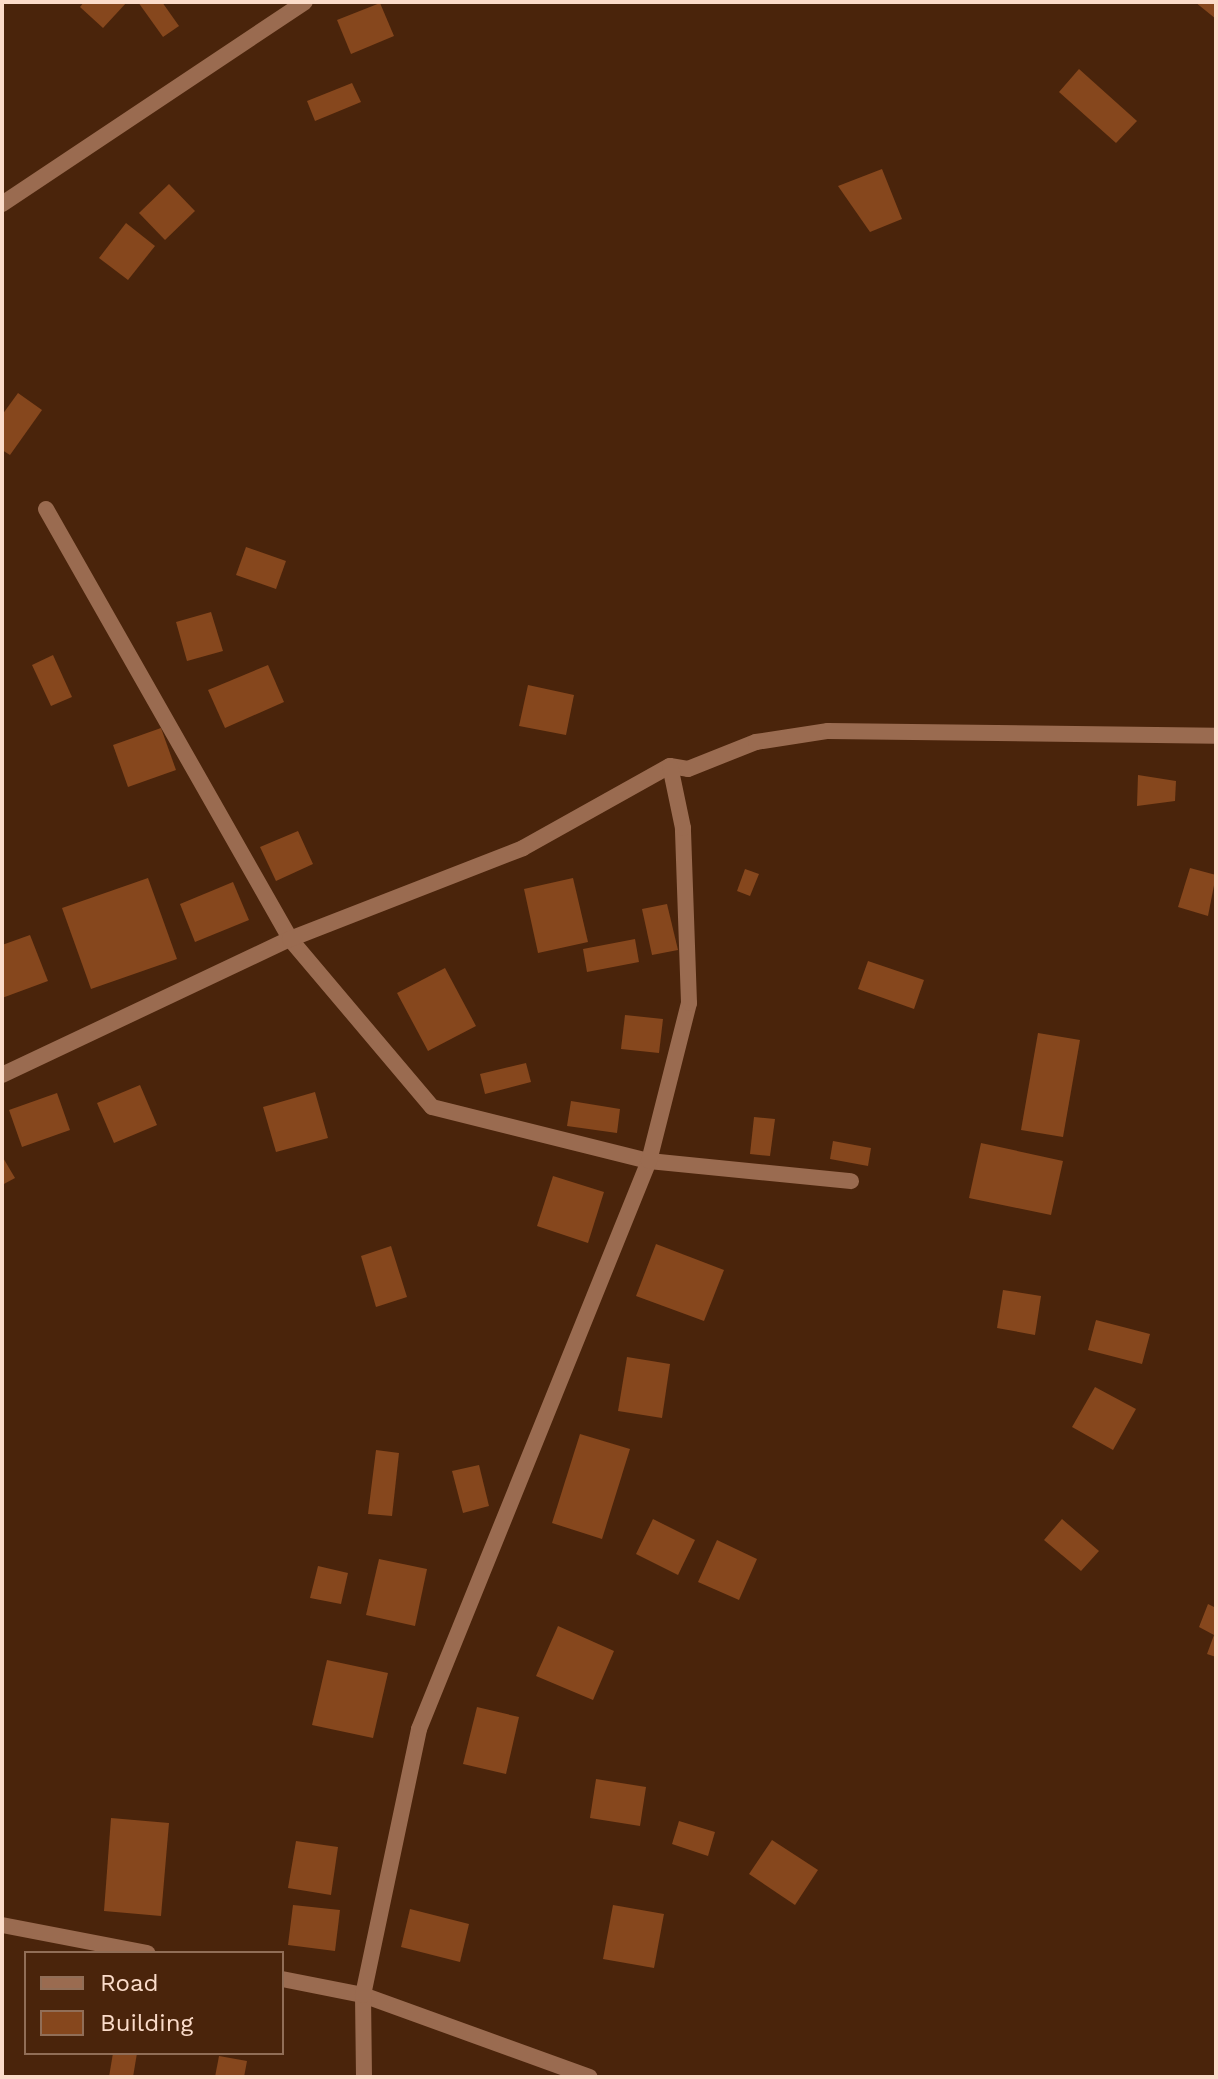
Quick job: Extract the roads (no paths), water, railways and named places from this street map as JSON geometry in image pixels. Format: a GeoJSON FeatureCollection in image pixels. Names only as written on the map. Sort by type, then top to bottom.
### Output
{"type":"FeatureCollection","features":[{"type":"Feature","properties":{"kind":"street"},"geometry":{"type":"LineString","coordinates":[[2,204],[305,2]]}},
{"type":"Feature","properties":{"kind":"street"},"geometry":{"type":"LineString","coordinates":[[46,509],[290,939],[432,1107],[649,1161],[851,1181]]}},
{"type":"Feature","properties":{"kind":"street"},"geometry":{"type":"LineString","coordinates":[[2,1075],[290,939],[523,848],[670,766],[688,769],[756,742],[828,731],[1216,736]]}},
{"type":"Feature","properties":{"kind":"street"},"geometry":{"type":"LineString","coordinates":[[364,2077],[363,1995],[419,1729],[649,1161],[689,1003],[683,828],[670,766]]}},
{"type":"Feature","properties":{"kind":"street"},"geometry":{"type":"LineString","coordinates":[[2,1925],[137,1951]]}},
{"type":"Feature","properties":{"kind":"street"},"geometry":{"type":"LineString","coordinates":[[284,1979],[363,1995],[590,2077]]}}]}
